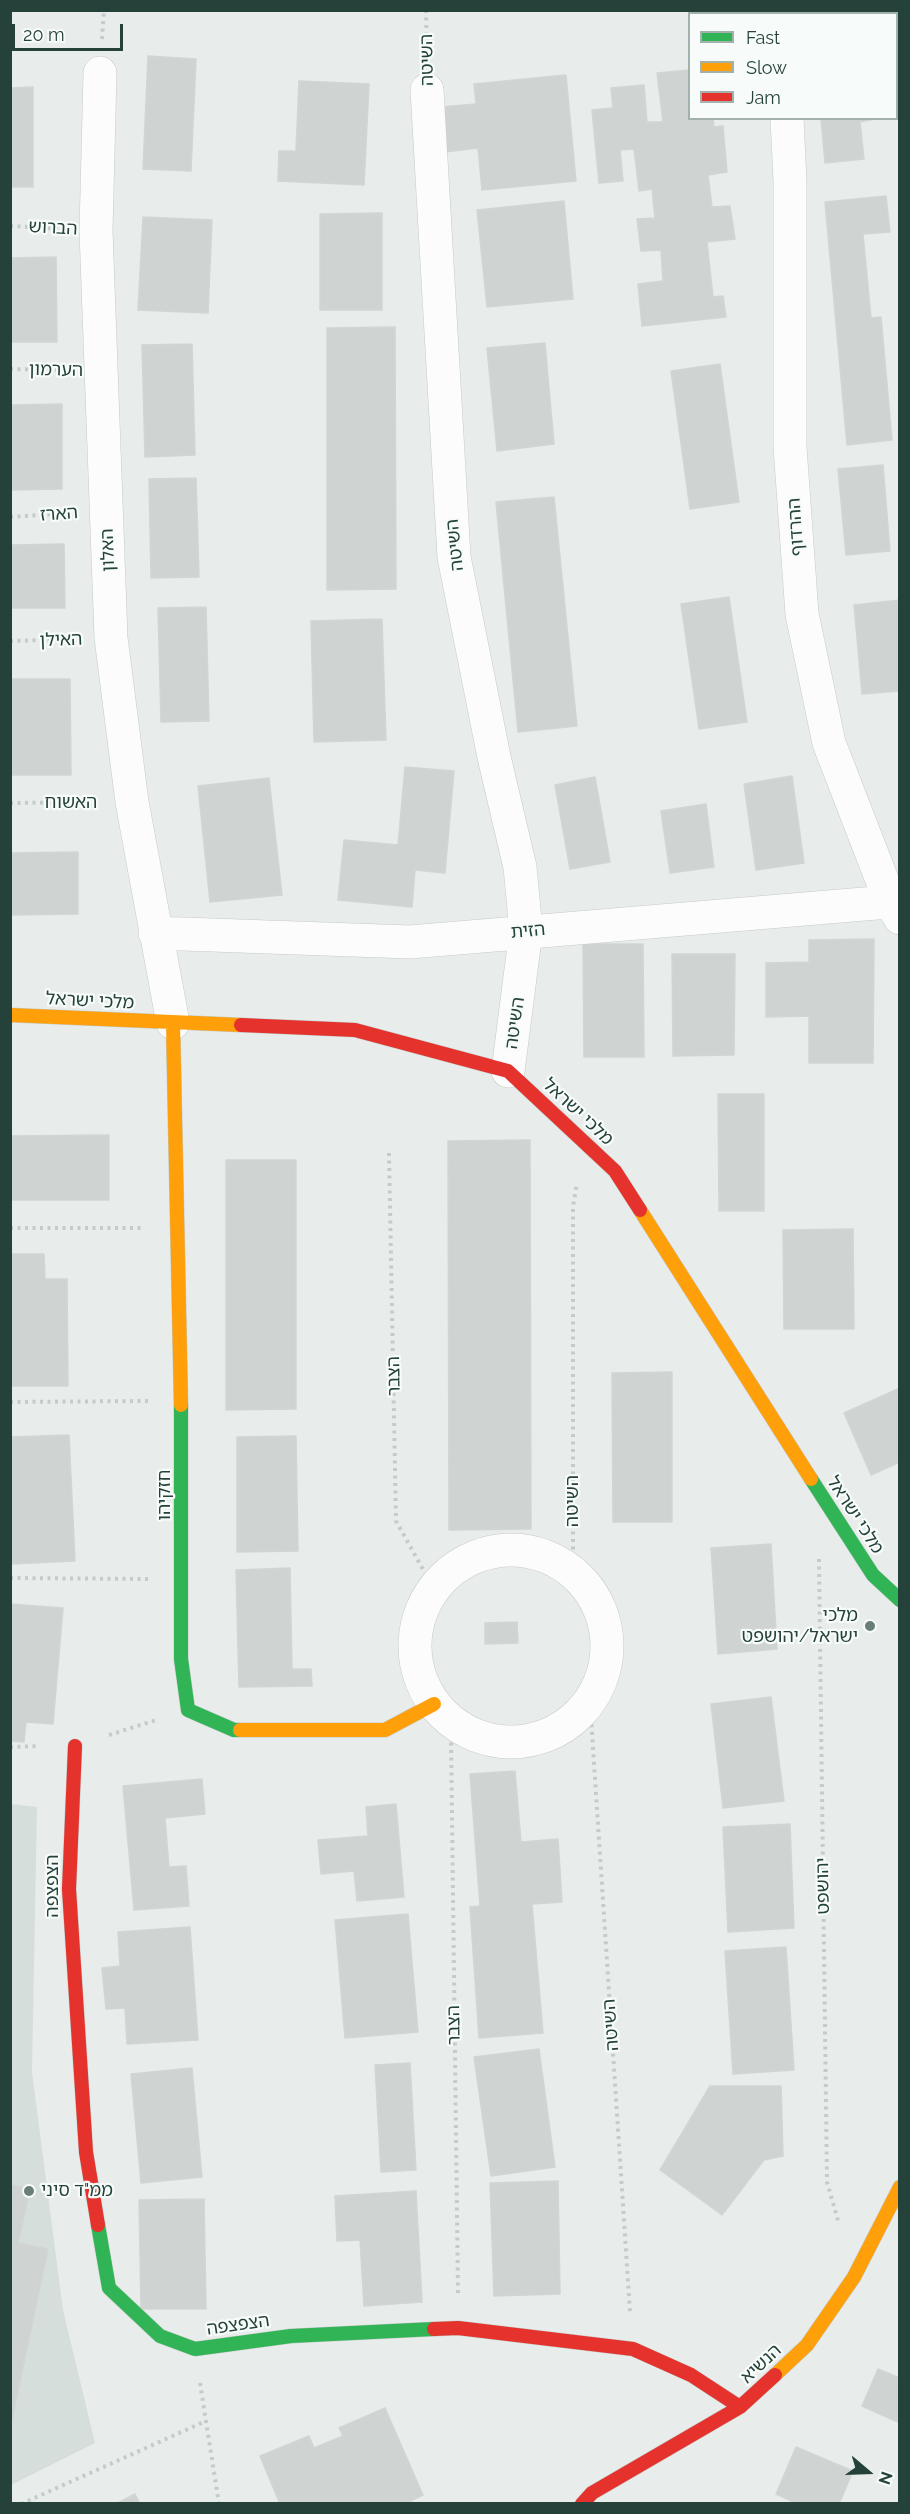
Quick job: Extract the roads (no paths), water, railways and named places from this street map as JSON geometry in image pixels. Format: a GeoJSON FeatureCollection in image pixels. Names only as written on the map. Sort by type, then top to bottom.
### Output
{"type":"FeatureCollection","features":[{"type":"Feature","properties":{"kind":"street","name":"האלון"},"geometry":{"type":"LineString","coordinates":[[100,73],[96,231],[111,638],[132,802],[173,1023]]}},
{"type":"Feature","properties":{"kind":"street","name":"השיטה"},"geometry":{"type":"LineString","coordinates":[[427,90],[454,557],[494,757],[520,867],[526,931],[508,1071]]}},
{"type":"Feature","properties":{"kind":"street","name":"ההרדוף"},"geometry":{"type":"LineString","coordinates":[[787,120],[790,182],[790,447],[802,614],[829,743],[897,907]]}},
{"type":"Feature","properties":{"kind":"street","name":"הזית"},"geometry":{"type":"LineString","coordinates":[[155,933],[410,942],[526,931],[897,907]]}},
{"type":"Feature","properties":{"kind":"street","name":"מלכי ישראל"},"geometry":{"type":"LineString","coordinates":[[10,1015],[355,1030],[508,1071],[615,1172],[873,1575],[900,1600]]}},
{"type":"Feature","properties":{"kind":"street","name":"חזקיהו"},"geometry":{"type":"LineString","coordinates":[[173,1023],[182,1401],[181,1659],[188,1710],[234,1730],[385,1731],[442,1713]]}},
{"type":"Feature","properties":{"kind":"street"},"geometry":{"type":"LineString","coordinates":[[516,1549],[548,1557],[573,1572],[596,1599],[607,1633],[605,1670],[590,1702],[568,1725],[540,1738],[509,1743],[478,1737],[442,1713],[420,1677],[415,1646],[420,1616],[434,1589],[456,1567],[484,1553],[516,1549]]}},
{"type":"Feature","properties":{"kind":"street","name":"הצפצפה"},"geometry":{"type":"LineString","coordinates":[[75,1746],[69,1889],[86,2152],[109,2288],[160,2336],[195,2349],[291,2336],[458,2328],[633,2349],[691,2375],[740,2407]]}},
{"type":"Feature","properties":{"kind":"street","name":"הנשיא"},"geometry":{"type":"LineString","coordinates":[[582,2504],[592,2493],[740,2407],[807,2345],[854,2277],[900,2187]]}},
{"type":"Feature","properties":{"kind":"place","name":"מלכי ישראל/יהושפט"},"geometry":{"type":"Point","coordinates":[870,1626]}},
{"type":"Feature","properties":{"kind":"place","name":"ממ\"ד סיני"},"geometry":{"type":"Point","coordinates":[29,2191]}}]}
